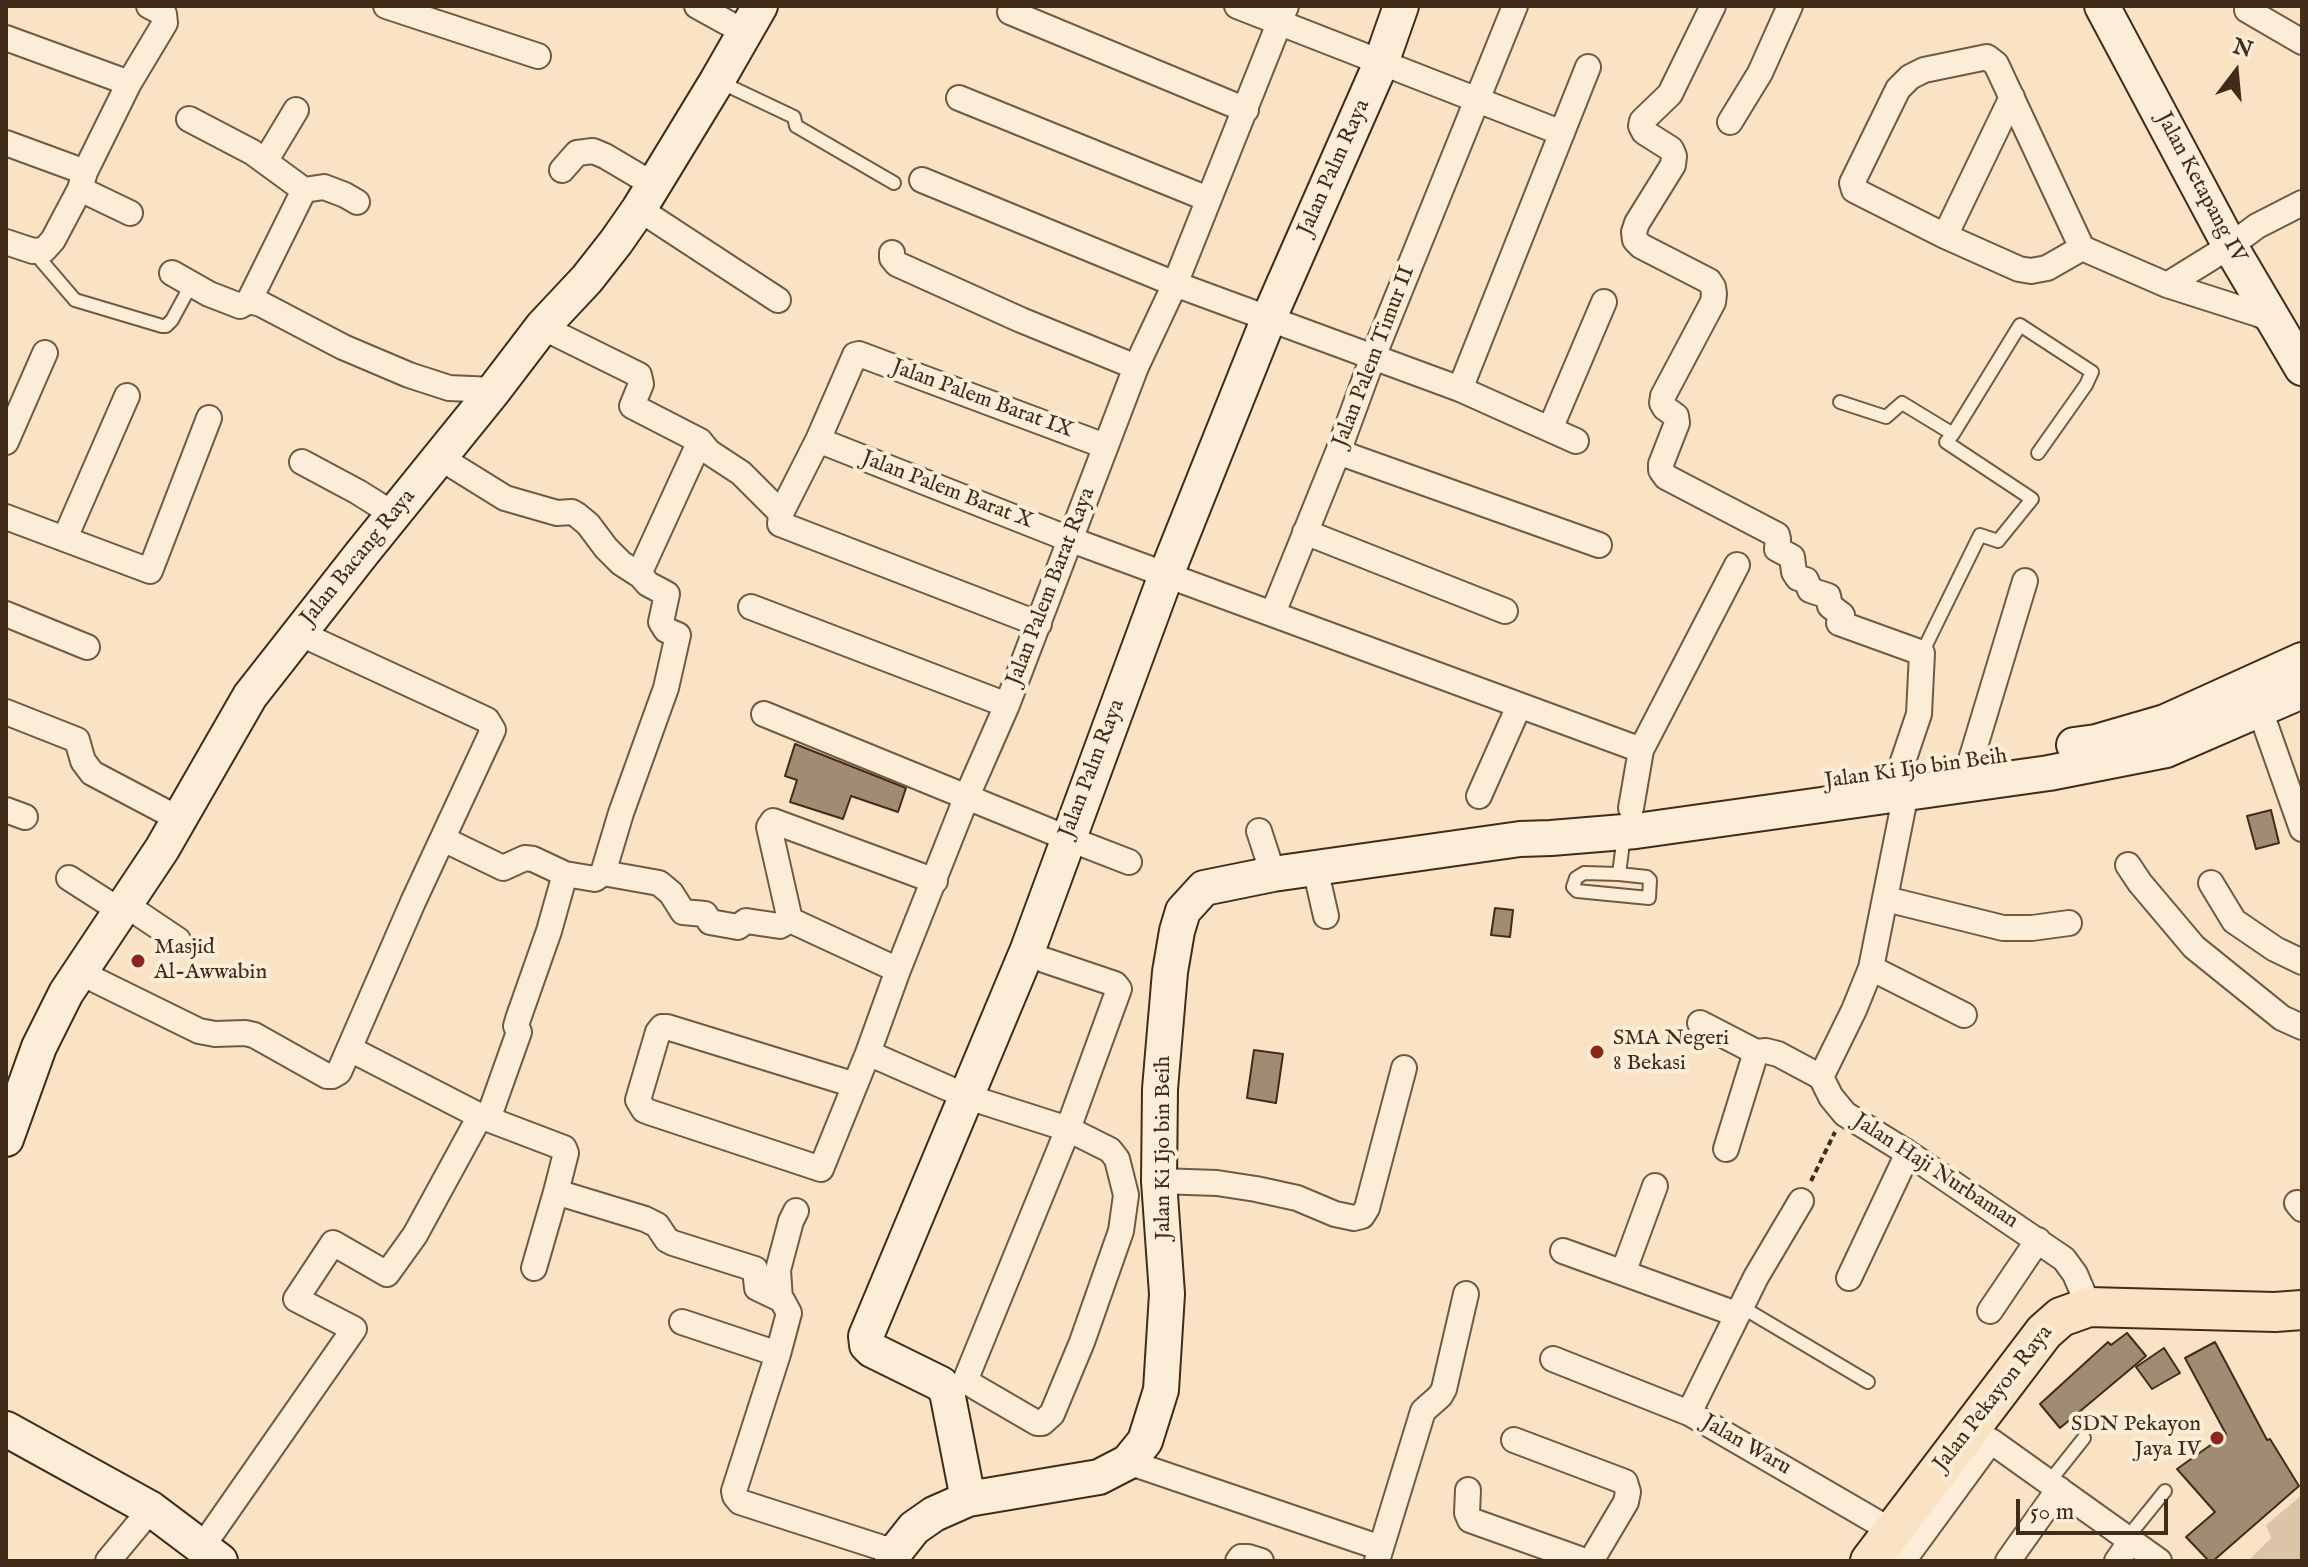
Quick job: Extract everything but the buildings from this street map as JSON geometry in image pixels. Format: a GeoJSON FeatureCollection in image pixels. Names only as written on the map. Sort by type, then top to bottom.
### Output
{"type":"FeatureCollection","features":[{"type":"Feature","properties":{"kind":"main road","name":"Jalan Pekayon Raya"},"geometry":{"type":"LineString","coordinates":[[1870,1561],[1898,1546],[2044,1332],[2061,1317],[2089,1307],[2293,1316]]}},
{"type":"Feature","properties":{"kind":"street"},"geometry":{"type":"LineString","coordinates":[[6,242],[33,251],[44,250],[53,240],[129,83],[165,23],[164,14],[149,6]]}},
{"type":"Feature","properties":{"kind":"street"},"geometry":{"type":"LineString","coordinates":[[386,6],[538,56]]}},
{"type":"Feature","properties":{"kind":"street"},"geometry":{"type":"LineString","coordinates":[[697,6],[753,20]]}},
{"type":"Feature","properties":{"kind":"street"},"geometry":{"type":"LineString","coordinates":[[1237,6],[1283,15],[1381,63],[1562,133]]}},
{"type":"Feature","properties":{"kind":"street","name":"Jalan Palm Raya"},"geometry":{"type":"LineString","coordinates":[[968,1499],[947,1392],[941,1384],[872,1350],[867,1345],[866,1336],[1028,949],[1166,575],[1268,320],[1381,63],[1401,6]]}},
{"type":"Feature","properties":{"kind":"street","name":"Jalan Palem Timur II"},"geometry":{"type":"LineString","coordinates":[[1273,613],[1515,6]]}},
{"type":"Feature","properties":{"kind":"street"},"geometry":{"type":"LineString","coordinates":[[1700,1023],[1756,1052],[1778,1054],[1821,1077],[1871,968],[1886,899],[1903,783],[1919,714],[1922,653],[1839,623],[1842,615],[1830,606],[1828,596],[1810,590],[1806,580],[1798,578],[1794,572],[1792,557],[1777,549],[1777,535],[1666,477],[1661,470],[1677,423],[1676,416],[1662,403],[1663,396],[1713,302],[1714,294],[1709,281],[1635,240],[1637,223],[1673,165],[1674,156],[1671,149],[1644,132],[1641,126],[1642,121],[1670,94],[1713,6]]}},
{"type":"Feature","properties":{"kind":"street"},"geometry":{"type":"LineString","coordinates":[[1730,122],[1760,73],[1790,6]]}},
{"type":"Feature","properties":{"kind":"street","name":"Jalan Ketapang IV"},"geometry":{"type":"LineString","coordinates":[[2102,6],[2230,246],[2302,368]]}},
{"type":"Feature","properties":{"kind":"street"},"geometry":{"type":"LineString","coordinates":[[2247,10],[2302,42]]}},
{"type":"Feature","properties":{"kind":"street"},"geometry":{"type":"LineString","coordinates":[[1010,12],[1246,110]]}},
{"type":"Feature","properties":{"kind":"street","name":"Jalan Palem Barat Raya"},"geometry":{"type":"LineString","coordinates":[[855,1085],[662,1027],[638,1095],[639,1104],[644,1110],[821,1169],[868,1053],[967,796],[1039,624],[1136,367],[1175,284],[1283,15]]}},
{"type":"Feature","properties":{"kind":"street","name":"Jalan Bacang Raya"},"geometry":{"type":"LineString","coordinates":[[6,1139],[39,1047],[79,972],[162,849],[250,696],[542,327],[587,279],[647,197],[753,20]]}},
{"type":"Feature","properties":{"kind":"street"},"geometry":{"type":"LineString","coordinates":[[6,38],[129,83]]}},
{"type":"Feature","properties":{"kind":"street"},"geometry":{"type":"LineString","coordinates":[[2082,248],[2047,268],[2031,271],[2019,269],[1854,190],[1852,183],[1898,89],[1910,77],[1924,70],[1987,57],[1996,64],[2082,248],[2167,285],[2273,321]]}},
{"type":"Feature","properties":{"kind":"street"},"geometry":{"type":"LineString","coordinates":[[1460,389],[1588,67]]}},
{"type":"Feature","properties":{"kind":"street"},"geometry":{"type":"LineString","coordinates":[[1945,236],[2012,97]]}},
{"type":"Feature","properties":{"kind":"street"},"geometry":{"type":"LineString","coordinates":[[959,98],[1208,199]]}},
{"type":"Feature","properties":{"kind":"street"},"geometry":{"type":"LineString","coordinates":[[266,160],[296,110]]}},
{"type":"Feature","properties":{"kind":"street"},"geometry":{"type":"LineString","coordinates":[[189,119],[266,160],[304,190],[324,187],[357,202]]}},
{"type":"Feature","properties":{"kind":"street"},"geometry":{"type":"LineString","coordinates":[[6,143],[82,180],[130,213]]}},
{"type":"Feature","properties":{"kind":"street"},"geometry":{"type":"LineString","coordinates":[[562,170],[577,153],[593,151],[605,156],[647,197],[778,300]]}},
{"type":"Feature","properties":{"kind":"street"},"geometry":{"type":"LineString","coordinates":[[922,180],[1175,284],[1460,389],[1576,441]]}},
{"type":"Feature","properties":{"kind":"street"},"geometry":{"type":"LineString","coordinates":[[182,278],[209,294],[240,306],[249,301],[304,190]]}},
{"type":"Feature","properties":{"kind":"street"},"geometry":{"type":"LineString","coordinates":[[2167,285],[2257,226],[2302,203]]}},
{"type":"Feature","properties":{"kind":"street"},"geometry":{"type":"LineString","coordinates":[[892,253],[897,264],[1136,367]]}},
{"type":"Feature","properties":{"kind":"street"},"geometry":{"type":"LineString","coordinates":[[249,301],[409,375],[449,388],[494,390]]}},
{"type":"Feature","properties":{"kind":"street"},"geometry":{"type":"LineString","coordinates":[[1550,429],[1604,302]]}},
{"type":"Feature","properties":{"kind":"street"},"geometry":{"type":"LineString","coordinates":[[542,327],[639,375],[641,384],[632,406],[700,441],[709,452],[741,473],[781,513]]}},
{"type":"Feature","properties":{"kind":"street"},"geometry":{"type":"LineString","coordinates":[[6,442],[45,353]]}},
{"type":"Feature","properties":{"kind":"street","name":"Jalan Palem Barat IX"},"geometry":{"type":"LineString","coordinates":[[818,440],[852,359],[859,354],[1105,446]]}},
{"type":"Feature","properties":{"kind":"street"},"geometry":{"type":"LineString","coordinates":[[65,538],[127,396]]}},
{"type":"Feature","properties":{"kind":"street"},"geometry":{"type":"LineString","coordinates":[[6,517],[150,571],[209,418]]}},
{"type":"Feature","properties":{"kind":"street"},"geometry":{"type":"LineString","coordinates":[[818,440],[781,513],[780,524],[1039,624]]}},
{"type":"Feature","properties":{"kind":"street","name":"Jalan Palem Barat X"},"geometry":{"type":"LineString","coordinates":[[818,440],[1069,539],[1641,750]]}},
{"type":"Feature","properties":{"kind":"street"},"geometry":{"type":"LineString","coordinates":[[639,574],[700,441]]}},
{"type":"Feature","properties":{"kind":"street"},"geometry":{"type":"LineString","coordinates":[[1338,452],[1599,545]]}},
{"type":"Feature","properties":{"kind":"street"},"geometry":{"type":"LineString","coordinates":[[439,457],[505,498],[557,513],[577,515],[606,548],[648,584],[667,594],[661,622],[666,630],[678,635],[666,688],[603,873],[595,879],[565,874],[533,859],[517,861],[508,868],[496,866],[443,839]]}},
{"type":"Feature","properties":{"kind":"street"},"geometry":{"type":"LineString","coordinates":[[302,462],[393,514]]}},
{"type":"Feature","properties":{"kind":"street"},"geometry":{"type":"LineString","coordinates":[[1305,532],[1505,611]]}},
{"type":"Feature","properties":{"kind":"street"},"geometry":{"type":"LineString","coordinates":[[1628,820],[1641,750],[1737,565]]}},
{"type":"Feature","properties":{"kind":"street"},"geometry":{"type":"LineString","coordinates":[[1970,774],[2025,581]]}},
{"type":"Feature","properties":{"kind":"street"},"geometry":{"type":"LineString","coordinates":[[751,607],[1007,705]]}},
{"type":"Feature","properties":{"kind":"street"},"geometry":{"type":"LineString","coordinates":[[6,614],[87,647]]}},
{"type":"Feature","properties":{"kind":"street"},"geometry":{"type":"LineString","coordinates":[[79,972],[199,1031],[254,1035],[327,1076],[339,1072],[493,734],[490,722],[299,633]]}},
{"type":"Feature","properties":{"kind":"street","name":"Jalan Ki Ijo bin Beih"},"geometry":{"type":"LineString","coordinates":[[1128,1462],[1145,1441],[1161,1390],[1167,1294],[1159,1181],[1160,1089],[1165,1025],[1177,931],[1183,911],[1204,888],[1273,874],[1520,839],[1540,825],[1568,816],[1628,820],[1970,774],[2165,722],[2302,660]]}},
{"type":"Feature","properties":{"kind":"street","name":"Jalan Ki Ijo bin Beih"},"geometry":{"type":"LineString","coordinates":[[1970,774],[2049,773],[2166,750],[2302,691]]}},
{"type":"Feature","properties":{"kind":"street"},"geometry":{"type":"LineString","coordinates":[[1479,796],[1519,706]]}},
{"type":"Feature","properties":{"kind":"street"},"geometry":{"type":"LineString","coordinates":[[2260,710],[2302,829]]}},
{"type":"Feature","properties":{"kind":"street"},"geometry":{"type":"LineString","coordinates":[[6,712],[77,740],[83,761],[92,773],[179,819]]}},
{"type":"Feature","properties":{"kind":"street"},"geometry":{"type":"LineString","coordinates":[[764,714],[1129,862]]}},
{"type":"Feature","properties":{"kind":"street"},"geometry":{"type":"LineString","coordinates":[[790,920],[769,827],[773,821],[935,881]]}},
{"type":"Feature","properties":{"kind":"street"},"geometry":{"type":"LineString","coordinates":[[1259,831],[1273,874]]}},
{"type":"Feature","properties":{"kind":"street"},"geometry":{"type":"LineString","coordinates":[[2128,865],[2194,947],[2282,1018],[2302,1027]]}},
{"type":"Feature","properties":{"kind":"street"},"geometry":{"type":"LineString","coordinates":[[1315,868],[1326,916]]}},
{"type":"Feature","properties":{"kind":"street"},"geometry":{"type":"LineString","coordinates":[[603,873],[659,883],[671,893],[683,912],[705,914],[710,922],[738,927],[746,921],[780,926],[790,920]]}},
{"type":"Feature","properties":{"kind":"street"},"geometry":{"type":"LineString","coordinates":[[6,1429],[151,1509],[211,1554],[354,1329],[296,1299],[333,1243],[387,1274],[415,1235],[484,1118],[519,1032],[516,1026],[565,874]]}},
{"type":"Feature","properties":{"kind":"street"},"geometry":{"type":"LineString","coordinates":[[69,878],[178,940]]}},
{"type":"Feature","properties":{"kind":"street"},"geometry":{"type":"LineString","coordinates":[[2211,883],[2234,921],[2275,949],[2302,962]]}},
{"type":"Feature","properties":{"kind":"street"},"geometry":{"type":"LineString","coordinates":[[1886,899],[2003,928],[2069,923]]}},
{"type":"Feature","properties":{"kind":"street"},"geometry":{"type":"LineString","coordinates":[[790,920],[898,970]]}},
{"type":"Feature","properties":{"kind":"street"},"geometry":{"type":"LineString","coordinates":[[868,1053],[968,1097],[1068,1129],[1110,1150],[1117,1159],[1126,1195],[1121,1231],[1082,1342],[1052,1414],[1042,1423],[965,1381],[1068,1129],[1119,989],[1115,984],[1044,960]]}},
{"type":"Feature","properties":{"kind":"street"},"geometry":{"type":"LineString","coordinates":[[1871,968],[1964,1015]]}},
{"type":"Feature","properties":{"kind":"street"},"geometry":{"type":"LineString","coordinates":[[350,1049],[484,1118],[565,1150],[534,1268]]}},
{"type":"Feature","properties":{"kind":"street"},"geometry":{"type":"LineString","coordinates":[[1726,1149],[1756,1052]]}},
{"type":"Feature","properties":{"kind":"street"},"geometry":{"type":"LineString","coordinates":[[1159,1181],[1217,1183],[1256,1189],[1297,1198],[1335,1214],[1354,1218],[1362,1216],[1367,1208],[1404,1068]]}},
{"type":"Feature","properties":{"kind":"street","name":"Jalan Haji Nurbaman"},"geometry":{"type":"LineString","coordinates":[[1821,1077],[1831,1097],[1845,1114],[2064,1259],[2075,1274],[2089,1307]]}},
{"type":"Feature","properties":{"kind":"street"},"geometry":{"type":"LineString","coordinates":[[1849,1278],[1908,1153]]}},
{"type":"Feature","properties":{"kind":"street"},"geometry":{"type":"LineString","coordinates":[[1623,1273],[1655,1186]]}},
{"type":"Feature","properties":{"kind":"street"},"geometry":{"type":"LineString","coordinates":[[556,1192],[645,1219],[657,1225],[667,1240],[673,1243],[751,1267],[755,1269],[759,1291],[780,1299]]}},
{"type":"Feature","properties":{"kind":"street","name":"Jalan Waru"},"geometry":{"type":"LineString","coordinates":[[1801,1201],[1738,1310],[1689,1413],[1898,1546]]}},
{"type":"Feature","properties":{"kind":"street"},"geometry":{"type":"LineString","coordinates":[[796,1211],[778,1270],[780,1299],[789,1313],[735,1496],[740,1502],[894,1556],[914,1528],[934,1514],[968,1499],[1099,1477],[1128,1462],[1379,1555],[1423,1411],[1444,1389],[1466,1294]]}},
{"type":"Feature","properties":{"kind":"street"},"geometry":{"type":"LineString","coordinates":[[1990,1311],[2038,1240]]}},
{"type":"Feature","properties":{"kind":"street"},"geometry":{"type":"LineString","coordinates":[[1563,1251],[1738,1310]]}},
{"type":"Feature","properties":{"kind":"street"},"geometry":{"type":"LineString","coordinates":[[682,1322],[778,1354]]}},
{"type":"Feature","properties":{"kind":"street"},"geometry":{"type":"LineString","coordinates":[[1553,1359],[1689,1413]]}},
{"type":"Feature","properties":{"kind":"street"},"geometry":{"type":"LineString","coordinates":[[1468,1490],[1467,1513],[1470,1520],[1588,1561],[1626,1502],[1628,1492],[1625,1482],[1514,1440]]}},
{"type":"Feature","properties":{"kind":"street"},"geometry":{"type":"LineString","coordinates":[[1898,1546],[1991,1441],[2054,1486],[2125,1547],[2159,1561]]}},
{"type":"Feature","properties":{"kind":"street"},"geometry":{"type":"LineString","coordinates":[[2008,1561],[2054,1486]]}},
{"type":"Feature","properties":{"kind":"street"},"geometry":{"type":"LineString","coordinates":[[108,1561],[151,1509]]}},
{"type":"Feature","properties":{"kind":"street"},"geometry":{"type":"LineString","coordinates":[[1238,1561],[1241,1557],[1261,1561]]}},
{"type":"Feature","properties":{"kind":"lane"},"geometry":{"type":"LineString","coordinates":[[717,81],[794,117],[796,126],[894,183]]}},
{"type":"Feature","properties":{"kind":"lane"},"geometry":{"type":"LineString","coordinates":[[33,251],[75,300],[162,326],[172,320],[182,278]]}},
{"type":"Feature","properties":{"kind":"lane"},"geometry":{"type":"LineString","coordinates":[[1922,653],[1980,535],[1998,541],[2032,499],[1946,442],[2020,325],[2092,372],[2038,453]]}},
{"type":"Feature","properties":{"kind":"lane"},"geometry":{"type":"LineString","coordinates":[[1840,402],[1886,417],[1902,403],[1953,434]]}},
{"type":"Feature","properties":{"kind":"lane"},"geometry":{"type":"LineString","coordinates":[[1619,874],[1628,820]]}},
{"type":"Feature","properties":{"kind":"lane"},"geometry":{"type":"LineString","coordinates":[[1584,873],[1619,874],[1647,877],[1650,880],[1649,898],[1577,891],[1573,887],[1576,878],[1584,873]]}},
{"type":"Feature","properties":{"kind":"lane"},"geometry":{"type":"LineString","coordinates":[[1738,1310],[1868,1382]]}},
{"type":"Feature","properties":{"kind":"lane"},"geometry":{"type":"LineString","coordinates":[[2054,1486],[2084,1438]]}},
{"type":"Feature","properties":{"kind":"lane"},"geometry":{"type":"LineString","coordinates":[[2125,1547],[2165,1491]]}},
{"type":"Feature","properties":{"kind":"path"},"geometry":{"type":"LineString","coordinates":[[1801,1201],[1845,1114]]}},
{"type":"Feature","properties":{"kind":"shaded area"},"geometry":{"type":"Polygon","coordinates":[[[2302,1495],[2302,1561],[2248,1561],[2271,1538],[2266,1525],[2302,1495]]]}},
{"type":"Feature","properties":{"kind":"place","name":"Masjid Al-Awwabin"},"geometry":{"type":"Point","coordinates":[138,961]}},
{"type":"Feature","properties":{"kind":"place","name":"SMA Negeri 8 Bekasi"},"geometry":{"type":"Point","coordinates":[1597,1052]}},
{"type":"Feature","properties":{"kind":"place","name":"SDN Pekayon Jaya IV"},"geometry":{"type":"Point","coordinates":[2217,1438]}}]}
